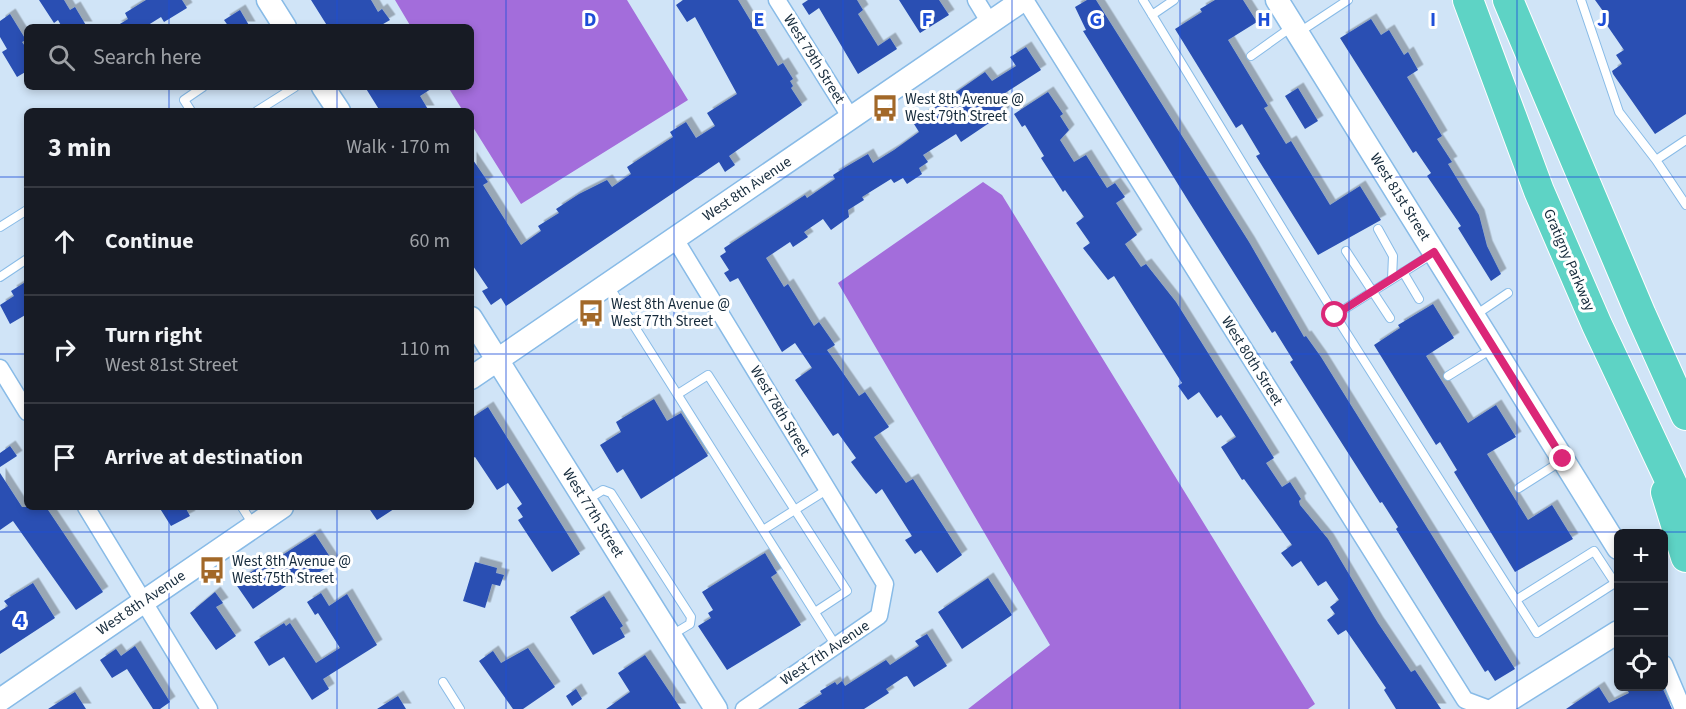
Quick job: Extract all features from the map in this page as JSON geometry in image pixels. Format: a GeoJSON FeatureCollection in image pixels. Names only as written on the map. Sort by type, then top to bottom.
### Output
{"type":"FeatureCollection","features":[{"type":"Feature","properties":{"kind":"highway","name":"Gratigny Parkway"},"geometry":{"type":"LineString","coordinates":[[1468,0],[1539,191],[1657,454],[1686,513]]}},
{"type":"Feature","properties":{"kind":"highway"},"geometry":{"type":"LineString","coordinates":[[1508,0],[1641,315],[1686,415]]}},
{"type":"Feature","properties":{"kind":"highway"},"geometry":{"type":"LineString","coordinates":[[1641,315],[1686,384]]}},
{"type":"Feature","properties":{"kind":"highway"},"geometry":{"type":"LineString","coordinates":[[1657,454],[1677,535],[1686,557]]}},
{"type":"Feature","properties":{"kind":"street"},"geometry":{"type":"LineString","coordinates":[[268,0],[283,24]]}},
{"type":"Feature","properties":{"kind":"street","name":"West 79th Street"},"geometry":{"type":"LineString","coordinates":[[777,0],[851,118]]}},
{"type":"Feature","properties":{"kind":"street"},"geometry":{"type":"LineString","coordinates":[[976,0],[990,23]]}},
{"type":"Feature","properties":{"kind":"street","name":"West 8th Avenue"},"geometry":{"type":"LineString","coordinates":[[474,376],[1024,0]]}},
{"type":"Feature","properties":{"kind":"street","name":"West 80th Street"},"geometry":{"type":"LineString","coordinates":[[1024,0],[1465,700],[1489,709]]}},
{"type":"Feature","properties":{"kind":"street","name":"West 81st Street"},"geometry":{"type":"LineString","coordinates":[[1277,0],[1614,542]]}},
{"type":"Feature","properties":{"kind":"street"},"geometry":{"type":"LineString","coordinates":[[325,90],[337,108]]}},
{"type":"Feature","properties":{"kind":"street","name":"West 78th Street"},"geometry":{"type":"LineString","coordinates":[[675,239],[885,584]]}},
{"type":"Feature","properties":{"kind":"street","name":"West 77th Street"},"geometry":{"type":"LineString","coordinates":[[474,323],[716,709]]}},
{"type":"Feature","properties":{"kind":"street"},"geometry":{"type":"LineString","coordinates":[[0,368],[24,407]]}},
{"type":"Feature","properties":{"kind":"street"},"geometry":{"type":"LineString","coordinates":[[88,510],[209,709]]}},
{"type":"Feature","properties":{"kind":"street","name":"West 8th Avenue"},"geometry":{"type":"LineString","coordinates":[[8,701],[143,601],[278,510]]}},
{"type":"Feature","properties":{"kind":"street","name":"West 7th Avenue"},"geometry":{"type":"LineString","coordinates":[[744,709],[879,616],[885,584]]}},
{"type":"Feature","properties":{"kind":"street"},"geometry":{"type":"LineString","coordinates":[[1495,709],[1614,635]]}},
{"type":"Feature","properties":{"kind":"street"},"geometry":{"type":"LineString","coordinates":[[1668,673],[1683,709]]}},
{"type":"Feature","properties":{"kind":"lane"},"geometry":{"type":"LineString","coordinates":[[1143,0],[1335,315],[1516,600],[1537,633],[1615,583],[1594,551],[1516,600]]}},
{"type":"Feature","properties":{"kind":"lane"},"geometry":{"type":"LineString","coordinates":[[1152,15],[1174,0]]}},
{"type":"Feature","properties":{"kind":"lane"},"geometry":{"type":"LineString","coordinates":[[1251,56],[1348,0]]}},
{"type":"Feature","properties":{"kind":"lane"},"geometry":{"type":"LineString","coordinates":[[1581,0],[1619,112],[1656,160],[1686,205]]}},
{"type":"Feature","properties":{"kind":"lane"},"geometry":{"type":"LineString","coordinates":[[189,108],[184,100],[199,90]]}},
{"type":"Feature","properties":{"kind":"lane"},"geometry":{"type":"LineString","coordinates":[[262,108],[290,90]]}},
{"type":"Feature","properties":{"kind":"lane"},"geometry":{"type":"LineString","coordinates":[[1656,160],[1686,140]]}},
{"type":"Feature","properties":{"kind":"lane"},"geometry":{"type":"LineString","coordinates":[[0,227],[24,212]]}},
{"type":"Feature","properties":{"kind":"lane"},"geometry":{"type":"LineString","coordinates":[[1378,229],[1393,256],[1392,279]]}},
{"type":"Feature","properties":{"kind":"lane"},"geometry":{"type":"LineString","coordinates":[[1346,250],[1390,318]]}},
{"type":"Feature","properties":{"kind":"lane"},"geometry":{"type":"LineString","coordinates":[[1335,315],[1434,252]]}},
{"type":"Feature","properties":{"kind":"lane"},"geometry":{"type":"LineString","coordinates":[[0,277],[24,261]]}},
{"type":"Feature","properties":{"kind":"lane"},"geometry":{"type":"LineString","coordinates":[[1403,272],[1419,299]]}},
{"type":"Feature","properties":{"kind":"lane"},"geometry":{"type":"LineString","coordinates":[[608,284],[836,646]]}},
{"type":"Feature","properties":{"kind":"lane"},"geometry":{"type":"LineString","coordinates":[[1474,316],[1508,293]]}},
{"type":"Feature","properties":{"kind":"lane"},"geometry":{"type":"LineString","coordinates":[[1448,376],[1494,347]]}},
{"type":"Feature","properties":{"kind":"lane"},"geometry":{"type":"LineString","coordinates":[[678,394],[708,375],[847,591],[815,612]]}},
{"type":"Feature","properties":{"kind":"lane"},"geometry":{"type":"LineString","coordinates":[[1519,488],[1563,459]]}},
{"type":"Feature","properties":{"kind":"lane"},"geometry":{"type":"LineString","coordinates":[[763,530],[828,489]]}},
{"type":"Feature","properties":{"kind":"lane"},"geometry":{"type":"LineString","coordinates":[[585,501],[603,490],[611,493],[691,617],[690,624],[670,636]]}},
{"type":"Feature","properties":{"kind":"lane"},"geometry":{"type":"LineString","coordinates":[[244,510],[254,526]]}},
{"type":"Feature","properties":{"kind":"lane"},"geometry":{"type":"LineString","coordinates":[[443,682],[460,709]]}},
{"type":"Feature","properties":{"kind":"shaded area"},"geometry":{"type":"Polygon","coordinates":[[[395,0],[627,0],[688,100],[521,204],[474,129],[474,108],[461,108],[450,90],[474,90],[474,24],[409,24],[395,0]]]}},
{"type":"Feature","properties":{"kind":"shaded area"},"geometry":{"type":"Polygon","coordinates":[[[983,182],[1002,195],[1315,704],[1308,709],[968,709],[1050,645],[838,283],[983,182]]]}},
{"type":"Feature","properties":{"kind":"building"},"geometry":{"type":"Polygon","coordinates":[[[39,0],[64,0],[70,10],[75,7],[85,24],[60,24],[58,20],[54,23],[39,0]]]}},
{"type":"Feature","properties":{"kind":"building"},"geometry":{"type":"Polygon","coordinates":[[[146,0],[182,0],[187,8],[164,22],[161,17],[150,24],[120,24],[128,19],[125,13],[146,0]]]}},
{"type":"Feature","properties":{"kind":"building"},"geometry":{"type":"Polygon","coordinates":[[[311,0],[371,0],[378,12],[382,9],[390,20],[383,24],[326,24],[311,0]]]}},
{"type":"Feature","properties":{"kind":"building"},"geometry":{"type":"Polygon","coordinates":[[[683,0],[738,0],[778,66],[783,63],[793,79],[790,81],[793,86],[791,88],[802,105],[729,156],[735,165],[725,172],[719,162],[506,306],[501,298],[491,305],[482,291],[488,288],[474,267],[474,161],[488,182],[483,185],[521,245],[541,231],[538,226],[559,213],[556,209],[579,194],[607,180],[612,187],[631,174],[627,167],[673,137],[670,132],[686,122],[696,138],[715,126],[707,113],[737,94],[695,17],[687,22],[676,5],[683,0]]]}},
{"type":"Feature","properties":{"kind":"building"},"geometry":{"type":"Polygon","coordinates":[[[808,0],[857,0],[863,10],[858,14],[878,46],[890,38],[897,49],[858,74],[819,8],[809,15],[802,4],[808,0]]]}},
{"type":"Feature","properties":{"kind":"building"},"geometry":{"type":"Polygon","coordinates":[[[899,0],[939,0],[949,15],[920,33],[899,0]]]}},
{"type":"Feature","properties":{"kind":"building"},"geometry":{"type":"Polygon","coordinates":[[[1087,0],[1096,0],[1249,242],[1304,337],[1306,336],[1321,357],[1515,669],[1495,681],[1488,670],[1485,672],[1396,529],[1398,527],[1382,502],[1380,503],[1290,362],[1293,360],[1275,331],[1272,333],[1083,31],[1086,30],[1075,7],[1087,0]]]}},
{"type":"Feature","properties":{"kind":"building"},"geometry":{"type":"Polygon","coordinates":[[[1215,0],[1243,0],[1257,22],[1228,40],[1268,106],[1264,108],[1286,144],[1291,141],[1330,205],[1360,186],[1381,220],[1318,255],[1256,156],[1260,154],[1242,124],[1236,128],[1175,29],[1202,12],[1200,9],[1215,0]]]}},
{"type":"Feature","properties":{"kind":"building"},"geometry":{"type":"Polygon","coordinates":[[[1595,0],[1686,0],[1686,114],[1655,134],[1613,74],[1612,71],[1622,64],[1616,55],[1624,50],[1604,21],[1608,18],[1595,0]]]}},
{"type":"Feature","properties":{"kind":"building"},"geometry":{"type":"Polygon","coordinates":[[[240,10],[248,24],[227,24],[224,20],[240,10]]]}},
{"type":"Feature","properties":{"kind":"building"},"geometry":{"type":"Polygon","coordinates":[[[10,14],[24,37],[22,42],[24,45],[24,73],[17,77],[2,52],[7,49],[0,37],[0,21],[10,14]]]}},
{"type":"Feature","properties":{"kind":"building"},"geometry":{"type":"Polygon","coordinates":[[[1371,19],[1381,35],[1389,30],[1404,55],[1408,52],[1418,70],[1407,77],[1442,136],[1437,139],[1452,162],[1448,164],[1479,215],[1487,246],[1501,274],[1491,281],[1458,228],[1461,226],[1427,176],[1431,173],[1416,151],[1413,153],[1340,38],[1371,19]]]}},
{"type":"Feature","properties":{"kind":"building"},"geometry":{"type":"Polygon","coordinates":[[[1026,47],[1041,70],[1002,95],[1004,113],[961,142],[956,134],[923,155],[928,162],[919,168],[922,174],[907,184],[903,178],[894,183],[891,179],[862,197],[864,200],[848,210],[849,217],[831,230],[823,219],[804,232],[808,237],[793,247],[790,242],[766,258],[784,287],[788,284],[814,326],[819,322],[835,345],[827,350],[859,396],[865,392],[889,427],[874,437],[906,483],[913,479],[962,555],[937,573],[921,550],[915,554],[905,540],[912,536],[882,489],[876,494],[863,478],[851,462],[856,458],[838,433],[833,436],[795,380],[812,368],[795,343],[782,352],[738,278],[730,282],[724,273],[729,270],[720,256],[726,252],[724,248],[805,195],[807,198],[835,179],[833,175],[844,168],[868,154],[873,163],[894,150],[919,132],[914,124],[923,118],[922,116],[985,72],[992,81],[1016,66],[1010,57],[1026,47]]]}},
{"type":"Feature","properties":{"kind":"building"},"geometry":{"type":"Polygon","coordinates":[[[1298,88],[1318,121],[1305,129],[1285,96],[1298,88]]]}},
{"type":"Feature","properties":{"kind":"building"},"geometry":{"type":"Polygon","coordinates":[[[367,90],[429,90],[420,96],[427,108],[378,108],[367,90]]]}},
{"type":"Feature","properties":{"kind":"building"},"geometry":{"type":"Polygon","coordinates":[[[1048,92],[1063,114],[1060,116],[1069,130],[1060,140],[1074,162],[1086,155],[1107,188],[1115,183],[1125,197],[1116,203],[1137,235],[1125,244],[1141,267],[1146,264],[1176,302],[1274,458],[1266,463],[1282,487],[1290,482],[1301,499],[1300,505],[1328,539],[1378,623],[1411,672],[1415,670],[1441,709],[1396,709],[1384,690],[1386,688],[1346,630],[1338,635],[1327,620],[1335,614],[1330,607],[1339,600],[1326,581],[1318,586],[1301,561],[1292,567],[1281,553],[1292,545],[1244,479],[1242,480],[1221,447],[1236,437],[1221,415],[1217,418],[1199,392],[1188,400],[1178,386],[1182,383],[1114,276],[1108,280],[1083,248],[1090,243],[1076,223],[1084,217],[1065,190],[1063,192],[1041,158],[1044,156],[1025,125],[1022,127],[1014,114],[1048,92]]]}},
{"type":"Feature","properties":{"kind":"building"},"geometry":{"type":"Polygon","coordinates":[[[24,283],[24,316],[10,324],[0,305],[14,296],[11,291],[24,283]]]}},
{"type":"Feature","properties":{"kind":"building"},"geometry":{"type":"Polygon","coordinates":[[[1433,304],[1454,338],[1426,356],[1468,423],[1496,405],[1516,437],[1487,454],[1528,520],[1552,505],[1573,539],[1515,572],[1454,472],[1457,470],[1440,442],[1436,445],[1374,345],[1400,328],[1398,325],[1433,304]]]}},
{"type":"Feature","properties":{"kind":"building"},"geometry":{"type":"Polygon","coordinates":[[[654,399],[667,421],[681,413],[708,456],[641,499],[623,469],[617,473],[600,445],[621,432],[616,422],[654,399]]]}},
{"type":"Feature","properties":{"kind":"building"},"geometry":{"type":"Polygon","coordinates":[[[488,407],[580,554],[552,572],[518,520],[523,517],[517,508],[522,504],[508,483],[497,490],[474,458],[474,416],[488,407]]]}},
{"type":"Feature","properties":{"kind":"building"},"geometry":{"type":"Polygon","coordinates":[[[10,446],[17,456],[0,467],[0,453],[10,446]]]}},
{"type":"Feature","properties":{"kind":"building"},"geometry":{"type":"Polygon","coordinates":[[[0,473],[24,510],[48,510],[103,592],[76,610],[13,521],[0,530],[0,473]]]}},
{"type":"Feature","properties":{"kind":"building"},"geometry":{"type":"Polygon","coordinates":[[[161,510],[187,510],[190,516],[171,526],[161,510]]]}},
{"type":"Feature","properties":{"kind":"building"},"geometry":{"type":"Polygon","coordinates":[[[370,510],[392,510],[377,520],[370,510]]]}},
{"type":"Feature","properties":{"kind":"building"},"geometry":{"type":"Polygon","coordinates":[[[315,534],[334,563],[312,577],[308,571],[253,609],[235,583],[269,560],[270,563],[315,534]]]}},
{"type":"Feature","properties":{"kind":"building"},"geometry":{"type":"Polygon","coordinates":[[[765,553],[777,573],[771,577],[801,625],[727,670],[698,626],[711,618],[708,613],[713,610],[702,592],[765,553]]]}},
{"type":"Feature","properties":{"kind":"building"},"geometry":{"type":"Polygon","coordinates":[[[475,562],[497,568],[496,573],[504,575],[500,586],[492,584],[485,608],[463,601],[475,562]]]}},
{"type":"Feature","properties":{"kind":"building"},"geometry":{"type":"Polygon","coordinates":[[[988,578],[1012,615],[962,649],[938,612],[988,578]]]}},
{"type":"Feature","properties":{"kind":"building"},"geometry":{"type":"Polygon","coordinates":[[[33,583],[55,618],[0,654],[0,611],[8,606],[4,601],[33,583]]]}},
{"type":"Feature","properties":{"kind":"building"},"geometry":{"type":"Polygon","coordinates":[[[215,592],[223,603],[216,607],[236,636],[216,650],[190,613],[215,592]]]}},
{"type":"Feature","properties":{"kind":"building"},"geometry":{"type":"Polygon","coordinates":[[[321,593],[329,606],[347,594],[377,645],[323,679],[329,689],[312,700],[284,657],[269,666],[254,642],[284,623],[286,626],[290,623],[316,663],[340,648],[318,613],[315,615],[307,602],[321,593]]]}},
{"type":"Feature","properties":{"kind":"building"},"geometry":{"type":"Polygon","coordinates":[[[604,596],[623,626],[620,628],[625,637],[593,655],[570,617],[604,596]]]}},
{"type":"Feature","properties":{"kind":"building"},"geometry":{"type":"Polygon","coordinates":[[[927,634],[947,666],[914,687],[907,676],[904,677],[886,689],[889,693],[864,709],[798,709],[822,694],[820,691],[835,682],[837,685],[842,681],[845,686],[886,660],[890,665],[919,646],[915,641],[927,634]]]}},
{"type":"Feature","properties":{"kind":"building"},"geometry":{"type":"Polygon","coordinates":[[[135,646],[170,702],[160,709],[153,709],[127,669],[112,678],[100,660],[116,649],[121,656],[135,646]]]}},
{"type":"Feature","properties":{"kind":"building"},"geometry":{"type":"Polygon","coordinates":[[[528,648],[555,687],[523,709],[513,709],[479,661],[493,651],[501,663],[528,648]]]}},
{"type":"Feature","properties":{"kind":"building"},"geometry":{"type":"Polygon","coordinates":[[[645,655],[681,709],[606,709],[630,692],[618,673],[645,655]]]}},
{"type":"Feature","properties":{"kind":"building"},"geometry":{"type":"Polygon","coordinates":[[[1599,687],[1609,703],[1629,693],[1628,691],[1664,691],[1672,709],[1566,709],[1599,687]]]}},
{"type":"Feature","properties":{"kind":"building"},"geometry":{"type":"Polygon","coordinates":[[[576,689],[582,699],[572,706],[566,696],[576,689]]]}},
{"type":"Feature","properties":{"kind":"building"},"geometry":{"type":"Polygon","coordinates":[[[75,692],[86,709],[48,709],[75,692]]]}},
{"type":"Feature","properties":{"kind":"building"},"geometry":{"type":"Polygon","coordinates":[[[398,696],[406,709],[377,709],[398,696]]]}},
{"type":"Feature","properties":{"kind":"place","name":"West 8th Avenue @ West 79th Street"},"geometry":{"type":"Point","coordinates":[885,108]}},
{"type":"Feature","properties":{"kind":"place","name":"West 8th Avenue @ West 77th Street"},"geometry":{"type":"Point","coordinates":[591,313]}},
{"type":"Feature","properties":{"kind":"place","name":"West 8th Avenue @ West 75th Street"},"geometry":{"type":"Point","coordinates":[212,570]}},
{"type":"Feature","properties":{"kind":"route"},"geometry":{"type":"LineString","coordinates":[[1335,315],[1434,252],[1563,459]]}}]}
